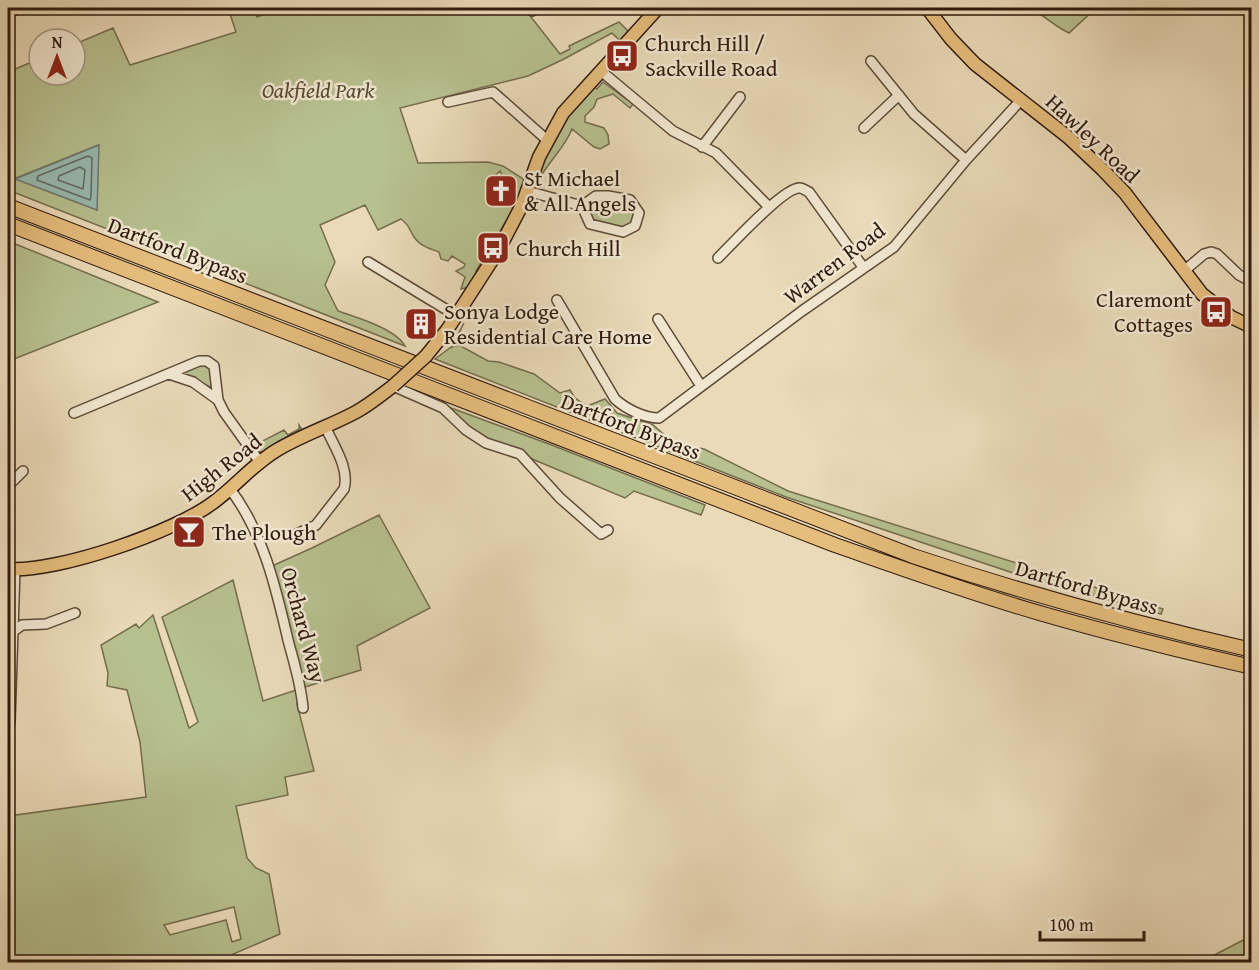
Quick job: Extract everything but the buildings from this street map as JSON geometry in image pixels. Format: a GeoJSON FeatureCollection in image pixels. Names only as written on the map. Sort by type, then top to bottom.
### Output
{"type":"FeatureCollection","features":[{"type":"Feature","properties":{"kind":"highway","name":"Dartford Bypass"},"geometry":{"type":"LineString","coordinates":[[8,206],[913,556],[1047,599],[1161,630],[1251,650]]}},
{"type":"Feature","properties":{"kind":"highway","name":"Dartford Bypass"},"geometry":{"type":"LineString","coordinates":[[8,224],[835,545],[925,577],[1043,614],[1157,645],[1251,666]]}},
{"type":"Feature","properties":{"kind":"main road"},"geometry":{"type":"LineString","coordinates":[[457,316],[498,250],[527,191],[547,140],[563,113],[658,8]]}},
{"type":"Feature","properties":{"kind":"main road","name":"Hawley Road"},"geometry":{"type":"LineString","coordinates":[[927,8],[951,39],[975,64],[1068,137],[1103,170],[1125,193],[1202,294],[1231,317],[1251,327]]}},
{"type":"Feature","properties":{"kind":"main road","name":"High Road"},"geometry":{"type":"LineString","coordinates":[[11,569],[92,556],[195,515],[230,489],[259,461],[284,446],[357,412],[393,386],[426,356],[457,316]]}},
{"type":"Feature","properties":{"kind":"street"},"geometry":{"type":"LineString","coordinates":[[8,13],[20,8]]}},
{"type":"Feature","properties":{"kind":"street"},"geometry":{"type":"LineString","coordinates":[[871,61],[914,114],[966,160]]}},
{"type":"Feature","properties":{"kind":"street"},"geometry":{"type":"LineString","coordinates":[[601,70],[673,131],[716,153],[769,207]]}},
{"type":"Feature","properties":{"kind":"street"},"geometry":{"type":"LineString","coordinates":[[448,102],[493,92],[547,140]]}},
{"type":"Feature","properties":{"kind":"street"},"geometry":{"type":"LineString","coordinates":[[864,128],[899,95]]}},
{"type":"Feature","properties":{"kind":"street"},"geometry":{"type":"LineString","coordinates":[[702,147],[740,97]]}},
{"type":"Feature","properties":{"kind":"street","name":"Warren Road"},"geometry":{"type":"LineString","coordinates":[[557,300],[615,399],[625,407],[648,417],[659,418],[894,247],[966,160],[1020,100]]}},
{"type":"Feature","properties":{"kind":"street"},"geometry":{"type":"LineString","coordinates":[[718,258],[769,207],[792,190],[800,188],[809,192],[864,267]]}},
{"type":"Feature","properties":{"kind":"street"},"geometry":{"type":"LineString","coordinates":[[527,191],[582,206]]}},
{"type":"Feature","properties":{"kind":"street"},"geometry":{"type":"LineString","coordinates":[[596,196],[608,196],[630,200],[639,213],[635,226],[623,232],[590,224],[582,206],[596,196]]}},
{"type":"Feature","properties":{"kind":"street"},"geometry":{"type":"LineString","coordinates":[[1184,271],[1204,254],[1210,252],[1216,254],[1239,275],[1251,282]]}},
{"type":"Feature","properties":{"kind":"street"},"geometry":{"type":"LineString","coordinates":[[368,262],[457,316]]}},
{"type":"Feature","properties":{"kind":"street"},"geometry":{"type":"LineString","coordinates":[[658,319],[701,386]]}},
{"type":"Feature","properties":{"kind":"street"},"geometry":{"type":"LineString","coordinates":[[74,413],[197,361],[210,362],[216,371],[218,400],[259,461]]}},
{"type":"Feature","properties":{"kind":"street"},"geometry":{"type":"LineString","coordinates":[[169,374],[194,382],[218,400]]}},
{"type":"Feature","properties":{"kind":"street"},"geometry":{"type":"LineString","coordinates":[[393,386],[443,408],[466,430],[486,443],[520,454],[560,498],[601,534],[608,530]]}},
{"type":"Feature","properties":{"kind":"street"},"geometry":{"type":"LineString","coordinates":[[297,534],[316,525],[346,484],[346,473],[326,426]]}},
{"type":"Feature","properties":{"kind":"street"},"geometry":{"type":"LineString","coordinates":[[8,486],[23,471]]}},
{"type":"Feature","properties":{"kind":"street","name":"Orchard Way"},"geometry":{"type":"LineString","coordinates":[[230,489],[246,510],[268,565],[301,685],[303,708]]}},
{"type":"Feature","properties":{"kind":"street"},"geometry":{"type":"LineString","coordinates":[[8,732],[14,631],[11,569]]}},
{"type":"Feature","properties":{"kind":"street"},"geometry":{"type":"LineString","coordinates":[[14,631],[22,625],[46,624],[75,613]]}},
{"type":"Feature","properties":{"kind":"green space","name":"Oakfield Park"},"geometry":{"type":"Polygon","coordinates":[[[228,8],[252,8],[257,17],[281,8],[524,8],[560,54],[570,49],[569,46],[619,22],[628,31],[620,41],[612,33],[528,76],[400,108],[418,163],[488,162],[503,166],[525,180],[518,201],[476,271],[469,287],[461,289],[465,277],[456,271],[465,264],[452,256],[448,261],[441,259],[439,252],[425,247],[416,240],[401,219],[378,230],[365,205],[320,225],[335,262],[325,285],[338,311],[385,329],[405,346],[8,190],[8,72],[27,64],[27,87],[87,87],[87,39],[113,28],[130,65],[236,32],[228,8]],[[98,145],[16,178],[16,179],[97,210],[98,145]],[[500,171],[488,182],[491,205],[510,200],[510,196],[515,195],[512,182],[493,186],[503,177],[500,171]]]}},
{"type":"Feature","properties":{"kind":"green space"},"geometry":{"type":"Polygon","coordinates":[[[1030,8],[1096,8],[1069,33],[1030,8]]]}},
{"type":"Feature","properties":{"kind":"green space"},"geometry":{"type":"Polygon","coordinates":[[[603,82],[633,104],[630,108],[613,94],[597,99],[594,107],[585,116],[585,122],[604,128],[609,144],[600,149],[594,147],[572,129],[536,186],[539,172],[552,143],[571,112],[593,86],[597,89],[603,82]]]}},
{"type":"Feature","properties":{"kind":"green space"},"geometry":{"type":"Polygon","coordinates":[[[602,197],[630,204],[635,212],[632,225],[621,230],[591,222],[587,212],[591,203],[602,197]]]}},
{"type":"Feature","properties":{"kind":"green space"},"geometry":{"type":"Polygon","coordinates":[[[8,241],[158,302],[14,359],[8,359],[8,241]]]}},
{"type":"Feature","properties":{"kind":"green space"},"geometry":{"type":"Polygon","coordinates":[[[464,323],[452,347],[459,345],[488,361],[499,362],[534,374],[560,393],[570,390],[575,398],[587,406],[605,399],[617,413],[653,425],[675,444],[686,450],[704,449],[788,491],[1029,567],[1025,577],[786,497],[435,359],[451,347],[464,323]]]}},
{"type":"Feature","properties":{"kind":"green space"},"geometry":{"type":"Polygon","coordinates":[[[199,363],[211,365],[212,385],[210,387],[183,374],[183,371],[199,363]]]}},
{"type":"Feature","properties":{"kind":"green space"},"geometry":{"type":"Polygon","coordinates":[[[443,405],[705,505],[701,515],[634,491],[625,498],[525,456],[507,445],[476,435],[443,405]]]}},
{"type":"Feature","properties":{"kind":"green space"},"geometry":{"type":"Polygon","coordinates":[[[299,425],[302,430],[263,452],[259,452],[253,446],[284,430],[288,435],[299,429],[299,425]]]}},
{"type":"Feature","properties":{"kind":"green space"},"geometry":{"type":"Polygon","coordinates":[[[379,515],[430,608],[357,646],[361,670],[305,687],[272,566],[379,515]]]}},
{"type":"Feature","properties":{"kind":"green space"},"geometry":{"type":"Polygon","coordinates":[[[1041,570],[1163,609],[1161,614],[1037,580],[1041,570]]]}},
{"type":"Feature","properties":{"kind":"green space"},"geometry":{"type":"Polygon","coordinates":[[[233,580],[263,701],[299,689],[297,704],[314,771],[285,777],[288,795],[236,806],[247,858],[256,868],[269,874],[280,934],[231,955],[230,962],[8,962],[11,888],[9,816],[146,797],[140,742],[127,690],[107,686],[108,673],[101,645],[136,624],[139,628],[153,615],[189,728],[198,722],[162,617],[233,580]],[[234,907],[164,925],[170,935],[226,920],[232,942],[241,939],[234,907]]]}},
{"type":"Feature","properties":{"kind":"green space"},"geometry":{"type":"Polygon","coordinates":[[[1251,936],[1251,962],[1201,962],[1251,936]]]}},
{"type":"Feature","properties":{"kind":"water"},"geometry":{"type":"Polygon","coordinates":[[[99,145],[97,210],[15,179],[99,145]]]}},
{"type":"Feature","properties":{"kind":"place","name":"Church Hill / Sackville Road"},"geometry":{"type":"Point","coordinates":[622,56]}},
{"type":"Feature","properties":{"kind":"place","name":"St Michael & All Angels"},"geometry":{"type":"Point","coordinates":[501,191]}},
{"type":"Feature","properties":{"kind":"place","name":"Church Hill"},"geometry":{"type":"Point","coordinates":[493,248]}},
{"type":"Feature","properties":{"kind":"place","name":"Claremont Cottages"},"geometry":{"type":"Point","coordinates":[1216,312]}},
{"type":"Feature","properties":{"kind":"place","name":"Sonya Lodge Residential Care Home"},"geometry":{"type":"Point","coordinates":[421,324]}},
{"type":"Feature","properties":{"kind":"place","name":"The Plough"},"geometry":{"type":"Point","coordinates":[189,532]}}]}
